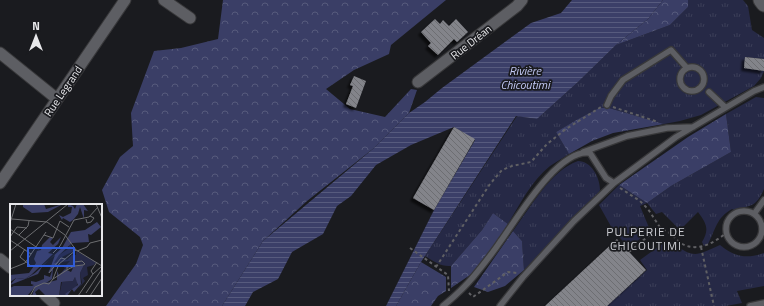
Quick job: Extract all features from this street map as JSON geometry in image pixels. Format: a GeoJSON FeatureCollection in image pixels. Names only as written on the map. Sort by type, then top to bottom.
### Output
{"type":"FeatureCollection","features":[{"type":"Feature","properties":{"kind":"street","name":"Rue Legrand"},"geometry":{"type":"LineString","coordinates":[[0,183],[125,0]]}},
{"type":"Feature","properties":{"kind":"street"},"geometry":{"type":"LineString","coordinates":[[164,0],[190,18]]}},
{"type":"Feature","properties":{"kind":"street","name":"Rue Dréan"},"geometry":{"type":"LineString","coordinates":[[418,82],[517,6],[522,0]]}},
{"type":"Feature","properties":{"kind":"street"},"geometry":{"type":"LineString","coordinates":[[761,0],[764,4]]}},
{"type":"Feature","properties":{"kind":"street"},"geometry":{"type":"LineString","coordinates":[[0,53],[57,99]]}},
{"type":"Feature","properties":{"kind":"street"},"geometry":{"type":"LineString","coordinates":[[0,259],[10,267]]}},
{"type":"Feature","properties":{"kind":"street"},"geometry":{"type":"LineString","coordinates":[[45,296],[54,303]]}},
{"type":"Feature","properties":{"kind":"lane"},"geometry":{"type":"LineString","coordinates":[[606,105],[611,96],[624,80],[671,50],[687,68]]}},
{"type":"Feature","properties":{"kind":"lane"},"geometry":{"type":"LineString","coordinates":[[692,66],[698,68],[705,76],[703,86],[699,90],[694,92],[683,88],[680,75],[687,68],[692,66]]}},
{"type":"Feature","properties":{"kind":"lane"},"geometry":{"type":"LineString","coordinates":[[500,306],[523,277],[574,221],[614,183],[676,137],[725,107],[764,86]]}},
{"type":"Feature","properties":{"kind":"lane"},"geometry":{"type":"LineString","coordinates":[[708,92],[725,107]]}},
{"type":"Feature","properties":{"kind":"lane"},"geometry":{"type":"LineString","coordinates":[[443,306],[473,278],[548,176],[566,161],[583,152],[627,136],[672,127],[693,127]]}},
{"type":"Feature","properties":{"kind":"lane"},"geometry":{"type":"LineString","coordinates":[[583,152],[590,153],[606,178],[614,183]]}},
{"type":"Feature","properties":{"kind":"lane"},"geometry":{"type":"LineString","coordinates":[[754,214],[764,200]]}},
{"type":"Feature","properties":{"kind":"lane"},"geometry":{"type":"LineString","coordinates":[[743,211],[749,211],[754,214],[759,218],[762,229],[761,239],[749,246],[738,246],[732,243],[726,233],[726,226],[731,216],[736,212],[743,211]]}},
{"type":"Feature","properties":{"kind":"lane"},"geometry":{"type":"LineString","coordinates":[[750,306],[762,304]]}},
{"type":"Feature","properties":{"kind":"path"},"geometry":{"type":"LineString","coordinates":[[435,266],[490,184],[502,170],[531,162],[547,144],[566,129],[606,105],[620,108],[672,127]]}},
{"type":"Feature","properties":{"kind":"path"},"geometry":{"type":"LineString","coordinates":[[614,183],[648,208],[661,229],[672,234],[684,245],[693,247],[709,245],[726,233]]}},
{"type":"Feature","properties":{"kind":"path"},"geometry":{"type":"LineString","coordinates":[[629,252],[657,229],[661,229]]}},
{"type":"Feature","properties":{"kind":"path"},"geometry":{"type":"LineString","coordinates":[[701,246],[714,306]]}},
{"type":"Feature","properties":{"kind":"path"},"geometry":{"type":"LineString","coordinates":[[410,248],[448,275],[448,290]]}},
{"type":"Feature","properties":{"kind":"path"},"geometry":{"type":"LineString","coordinates":[[469,293],[473,297],[508,272],[516,273]]}},
{"type":"Feature","properties":{"kind":"green space"},"geometry":{"type":"Polygon","coordinates":[[[223,0],[446,0],[391,45],[389,54],[354,70],[326,89],[350,109],[385,117],[411,89],[417,90],[409,113],[374,148],[307,201],[263,241],[222,306],[106,306],[136,264],[143,245],[140,237],[109,212],[102,190],[120,157],[133,146],[131,113],[154,51],[181,48],[218,39],[223,0]]]}},
{"type":"Feature","properties":{"kind":"green space"},"geometry":{"type":"Polygon","coordinates":[[[663,0],[688,0],[688,7],[670,25],[616,45],[648,19],[663,0]]]}},
{"type":"Feature","properties":{"kind":"green space"},"geometry":{"type":"Polygon","coordinates":[[[688,0],[743,0],[748,6],[752,30],[764,38],[764,59],[745,57],[744,68],[764,71],[761,78],[754,86],[701,115],[664,124],[609,108],[599,108],[556,132],[569,154],[550,166],[538,178],[508,224],[493,213],[482,230],[451,266],[441,265],[425,256],[517,116],[537,119],[616,45],[670,25],[688,7],[688,0]]]}},
{"type":"Feature","properties":{"kind":"green space"},"geometry":{"type":"Polygon","coordinates":[[[756,97],[764,98],[764,189],[756,202],[745,207],[734,210],[732,209],[727,212],[719,220],[708,244],[704,246],[702,242],[706,233],[706,226],[698,212],[680,230],[662,212],[656,214],[647,203],[671,186],[731,152],[726,114],[756,97]]]}},
{"type":"Feature","properties":{"kind":"green space"},"geometry":{"type":"Polygon","coordinates":[[[599,108],[609,108],[664,124],[613,133],[592,141],[569,154],[556,132],[599,108]]]}},
{"type":"Feature","properties":{"kind":"green space"},"geometry":{"type":"Polygon","coordinates":[[[726,114],[731,152],[671,186],[647,203],[619,185],[688,137],[726,114]]]}},
{"type":"Feature","properties":{"kind":"green space"},"geometry":{"type":"Polygon","coordinates":[[[578,161],[591,167],[600,185],[600,190],[598,194],[524,270],[522,241],[513,231],[550,181],[559,172],[578,161]]]}},
{"type":"Feature","properties":{"kind":"green space"},"geometry":{"type":"Polygon","coordinates":[[[619,185],[647,203],[640,206],[650,230],[629,248],[613,230],[599,205],[619,185]]]}},
{"type":"Feature","properties":{"kind":"green space"},"geometry":{"type":"Polygon","coordinates":[[[493,213],[508,224],[479,267],[451,288],[451,266],[482,230],[493,213]]]}},
{"type":"Feature","properties":{"kind":"green space"},"geometry":{"type":"Polygon","coordinates":[[[513,231],[522,241],[524,270],[505,286],[488,292],[474,287],[513,231]]]}},
{"type":"Feature","properties":{"kind":"green space"},"geometry":{"type":"Polygon","coordinates":[[[671,242],[685,251],[695,254],[705,252],[720,245],[730,252],[741,256],[752,256],[764,253],[764,286],[737,291],[742,303],[726,306],[607,306],[647,270],[640,260],[662,244],[671,242]]]}},
{"type":"Feature","properties":{"kind":"green space"},"geometry":{"type":"Polygon","coordinates":[[[421,262],[446,277],[446,291],[438,296],[431,306],[396,306],[421,262]]]}},
{"type":"Feature","properties":{"kind":"water","name":"Rivière Chicoutimi"},"geometry":{"type":"Polygon","coordinates":[[[572,0],[663,0],[648,19],[616,45],[537,119],[516,116],[421,262],[396,306],[386,306],[434,210],[475,140],[454,127],[411,145],[376,165],[351,196],[337,206],[323,234],[292,252],[278,279],[253,292],[245,306],[222,306],[263,241],[374,148],[409,113],[531,23],[561,13],[572,0]]]}},
{"type":"Feature","properties":{"kind":"building"},"geometry":{"type":"Polygon","coordinates":[[[435,19],[440,24],[443,20],[449,26],[456,19],[468,32],[457,42],[454,39],[438,55],[428,46],[431,43],[421,32],[435,19]]]}},
{"type":"Feature","properties":{"kind":"building"},"geometry":{"type":"Polygon","coordinates":[[[745,57],[764,59],[764,71],[744,68],[745,57]]]}},
{"type":"Feature","properties":{"kind":"building"},"geometry":{"type":"Polygon","coordinates":[[[354,76],[366,81],[356,108],[346,104],[353,86],[350,85],[354,76]]]}},
{"type":"Feature","properties":{"kind":"building"},"geometry":{"type":"Polygon","coordinates":[[[454,127],[475,139],[434,210],[413,198],[454,127]]]}},
{"type":"Feature","properties":{"kind":"building"},"geometry":{"type":"Polygon","coordinates":[[[617,239],[646,270],[607,306],[545,306],[617,239]]]}},
{"type":"Feature","properties":{"kind":"district","name":"PULPERIE DE CHICOUTIMI"},"geometry":{"type":"Point","coordinates":[646,238]}}]}
